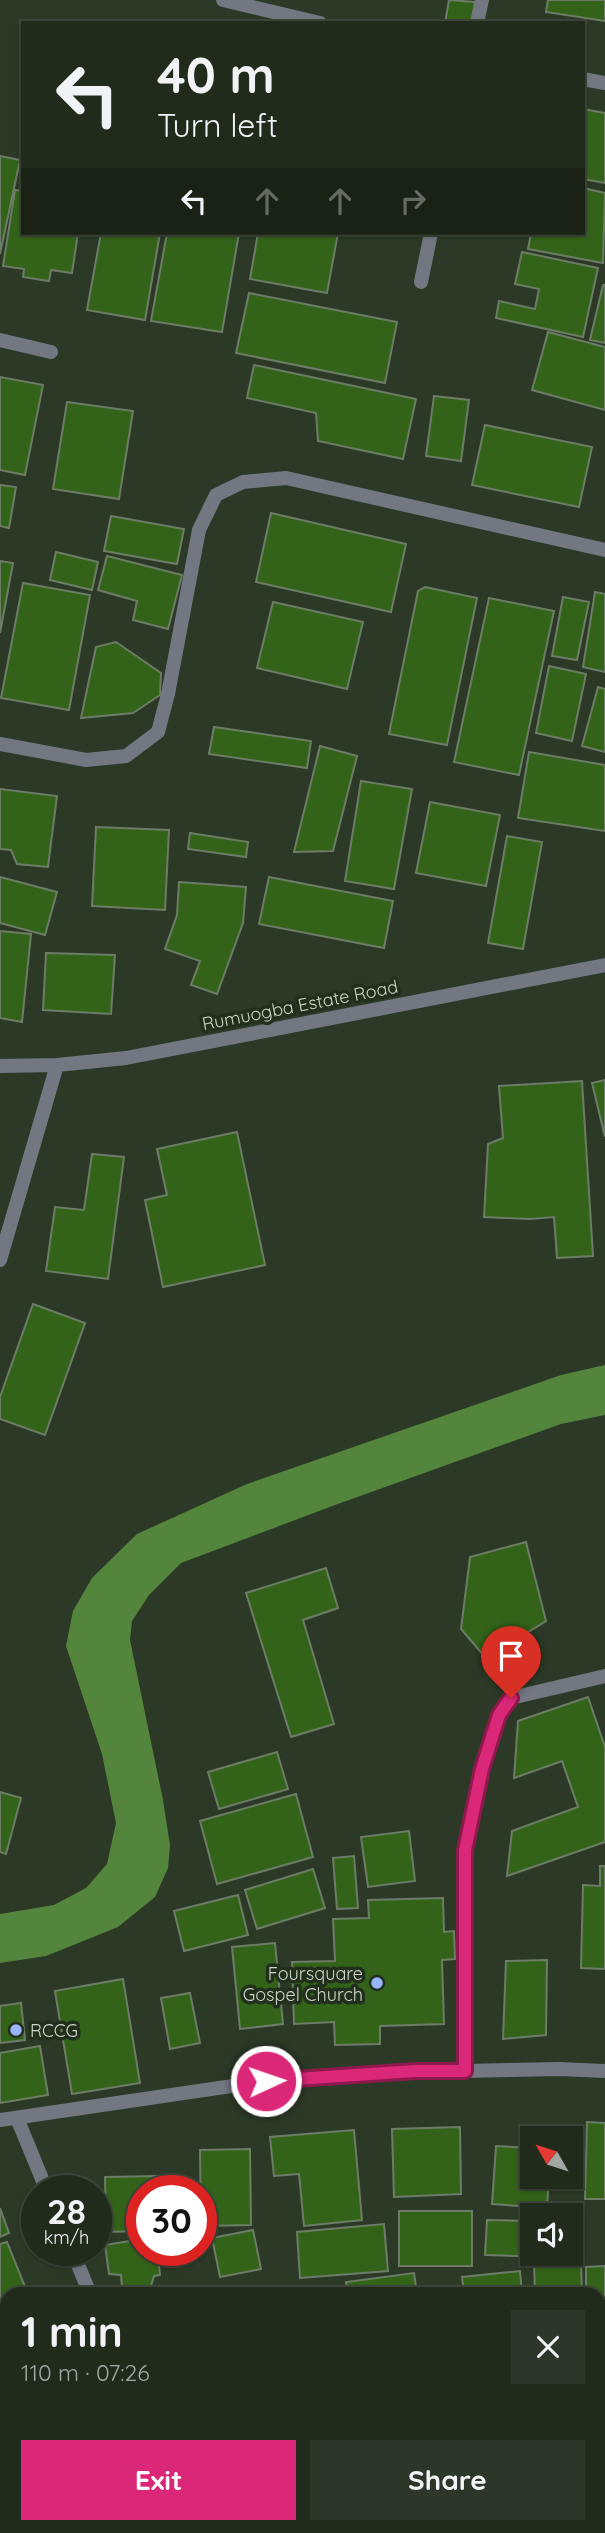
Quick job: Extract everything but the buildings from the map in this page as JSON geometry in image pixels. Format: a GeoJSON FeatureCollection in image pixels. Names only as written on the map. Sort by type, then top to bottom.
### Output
{"type":"FeatureCollection","features":[{"type":"Feature","properties":{"kind":"street"},"geometry":{"type":"LineString","coordinates":[[223,0],[312,21]]}},
{"type":"Feature","properties":{"kind":"street"},"geometry":{"type":"LineString","coordinates":[[477,21],[482,0]]}},
{"type":"Feature","properties":{"kind":"street"},"geometry":{"type":"LineString","coordinates":[[585,79],[605,83]]}},
{"type":"Feature","properties":{"kind":"street"},"geometry":{"type":"LineString","coordinates":[[421,282],[431,235]]}},
{"type":"Feature","properties":{"kind":"street"},"geometry":{"type":"LineString","coordinates":[[0,340],[51,352]]}},
{"type":"Feature","properties":{"kind":"street"},"geometry":{"type":"LineString","coordinates":[[0,744],[86,761],[126,756],[158,732],[200,530],[216,495],[243,482],[286,478],[605,550]]}},
{"type":"Feature","properties":{"kind":"street","name":"Rumuogba Estate Road"},"geometry":{"type":"LineString","coordinates":[[0,1066],[57,1065],[127,1058],[605,965]]}},
{"type":"Feature","properties":{"kind":"street"},"geometry":{"type":"LineString","coordinates":[[0,1260],[57,1065]]}},
{"type":"Feature","properties":{"kind":"street"},"geometry":{"type":"LineString","coordinates":[[465,2071],[465,1850],[482,1769],[499,1715],[511,1698],[605,1676]]}},
{"type":"Feature","properties":{"kind":"street"},"geometry":{"type":"LineString","coordinates":[[0,2120],[266,2081],[415,2071],[605,2071]]}},
{"type":"Feature","properties":{"kind":"street"},"geometry":{"type":"LineString","coordinates":[[17,2118],[40,2175]]}},
{"type":"Feature","properties":{"kind":"street"},"geometry":{"type":"LineString","coordinates":[[79,2266],[87,2287]]}},
{"type":"Feature","properties":{"kind":"shaded area"},"geometry":{"type":"Polygon","coordinates":[[[605,1365],[605,1415],[561,1424],[181,1563],[149,1595],[132,1621],[130,1640],[170,1845],[168,1868],[155,1897],[118,1927],[46,1956],[0,1963],[0,1914],[54,1905],[86,1888],[107,1864],[116,1823],[102,1754],[66,1646],[73,1611],[92,1578],[137,1534],[247,1484],[561,1375],[605,1365]]]}},
{"type":"Feature","properties":{"kind":"place","name":"Foursquare Gospel Church"},"geometry":{"type":"Point","coordinates":[377,1983]}},
{"type":"Feature","properties":{"kind":"place","name":"RCCG"},"geometry":{"type":"Point","coordinates":[16,2030]}},
{"type":"Feature","properties":{"kind":"route"},"geometry":{"type":"LineString","coordinates":[[266,2081],[415,2071],[465,2071],[465,1850],[482,1769],[499,1715],[511,1698]]}}]}
